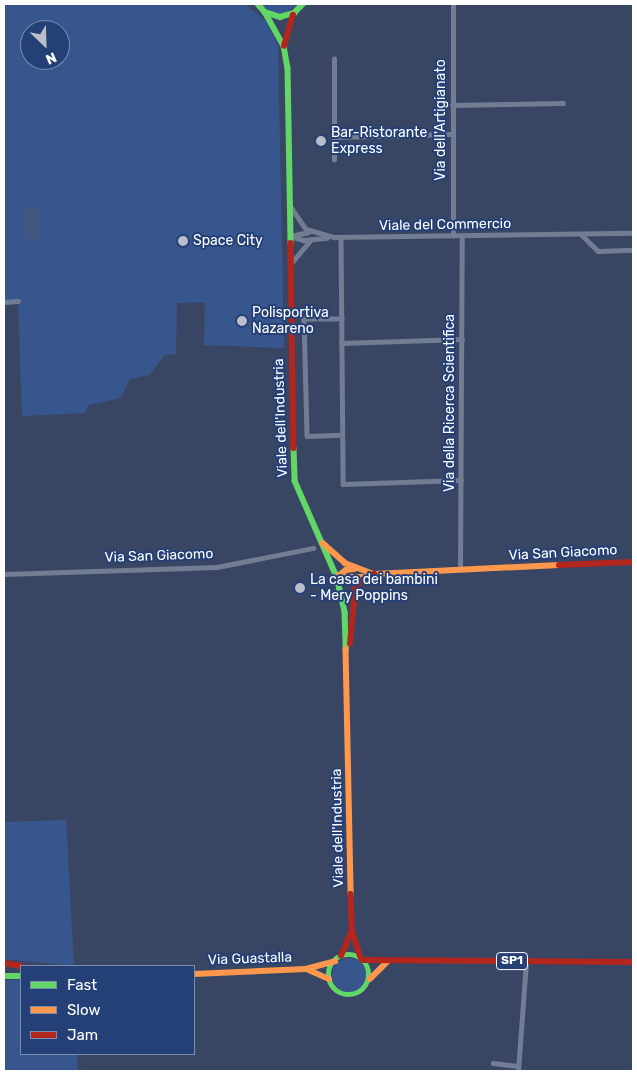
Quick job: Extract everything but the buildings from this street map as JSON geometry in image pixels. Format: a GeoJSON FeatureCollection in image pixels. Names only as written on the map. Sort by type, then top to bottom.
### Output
{"type":"FeatureCollection","features":[{"type":"Feature","properties":{"kind":"street","name":"Viale dell'Industria"},"geometry":{"type":"LineString","coordinates":[[258,4],[265,12],[284,46],[288,68],[295,473],[298,490],[337,577],[345,613],[348,658],[352,930],[362,959]]}},
{"type":"Feature","properties":{"kind":"street"},"geometry":{"type":"LineString","coordinates":[[265,12],[280,17],[294,13],[303,4]]}},
{"type":"Feature","properties":{"kind":"street","name":"Via dell'Artigianato"},"geometry":{"type":"LineString","coordinates":[[453,4],[451,134],[453,236]]}},
{"type":"Feature","properties":{"kind":"street","name":"Viale dell'Industria"},"geometry":{"type":"LineString","coordinates":[[284,46],[288,22],[294,13]]}},
{"type":"Feature","properties":{"kind":"street"},"geometry":{"type":"LineString","coordinates":[[334,60],[334,160]]}},
{"type":"Feature","properties":{"kind":"street"},"geometry":{"type":"LineString","coordinates":[[452,105],[564,103]]}},
{"type":"Feature","properties":{"kind":"street"},"geometry":{"type":"LineString","coordinates":[[335,137],[451,134]]}},
{"type":"Feature","properties":{"kind":"street"},"geometry":{"type":"LineString","coordinates":[[290,198],[295,216],[310,232]]}},
{"type":"Feature","properties":{"kind":"street"},"geometry":{"type":"LineString","coordinates":[[290,236],[310,232]]}},
{"type":"Feature","properties":{"kind":"street","name":"Viale del Commercio"},"geometry":{"type":"LineString","coordinates":[[310,232],[334,238],[633,233]]}},
{"type":"Feature","properties":{"kind":"street"},"geometry":{"type":"LineString","coordinates":[[581,234],[598,251],[633,250]]}},
{"type":"Feature","properties":{"kind":"street"},"geometry":{"type":"LineString","coordinates":[[290,236],[311,240],[334,238]]}},
{"type":"Feature","properties":{"kind":"street","name":"Via della Ricerca Scientifica"},"geometry":{"type":"LineString","coordinates":[[460,570],[462,236]]}},
{"type":"Feature","properties":{"kind":"street"},"geometry":{"type":"LineString","coordinates":[[341,237],[343,484],[461,480]]}},
{"type":"Feature","properties":{"kind":"street"},"geometry":{"type":"LineString","coordinates":[[291,266],[298,251],[311,240]]}},
{"type":"Feature","properties":{"kind":"street"},"geometry":{"type":"LineString","coordinates":[[4,302],[18,301]]}},
{"type":"Feature","properties":{"kind":"street"},"geometry":{"type":"LineString","coordinates":[[342,319],[304,319],[307,436],[342,435]]}},
{"type":"Feature","properties":{"kind":"street"},"geometry":{"type":"LineString","coordinates":[[341,344],[462,339]]}},
{"type":"Feature","properties":{"kind":"street","name":"Via San Giacomo"},"geometry":{"type":"LineString","coordinates":[[319,539],[345,563],[356,569],[374,574]]}},
{"type":"Feature","properties":{"kind":"street","name":"Via San Giacomo"},"geometry":{"type":"LineString","coordinates":[[4,574],[217,567],[313,548]]}},
{"type":"Feature","properties":{"kind":"street","name":"Via San Giacomo"},"geometry":{"type":"LineString","coordinates":[[337,577],[348,580],[374,574],[633,562]]}},
{"type":"Feature","properties":{"kind":"street"},"geometry":{"type":"LineString","coordinates":[[337,577],[346,570],[356,569]]}},
{"type":"Feature","properties":{"kind":"street"},"geometry":{"type":"LineString","coordinates":[[348,658],[354,593],[366,577]]}},
{"type":"Feature","properties":{"kind":"street","name":"Viale dell'Industria"},"geometry":{"type":"LineString","coordinates":[[341,956],[352,930]]}},
{"type":"Feature","properties":{"kind":"street"},"geometry":{"type":"LineString","coordinates":[[370,978],[362,959],[341,956],[335,961],[329,979],[335,990],[346,996],[364,990],[378,967],[391,960]]}},
{"type":"Feature","properties":{"kind":"street","name":"SP1"},"geometry":{"type":"LineString","coordinates":[[362,959],[633,962]]}},
{"type":"Feature","properties":{"kind":"street","name":"Via Guastalla"},"geometry":{"type":"LineString","coordinates":[[195,974],[306,970],[335,961]]}},
{"type":"Feature","properties":{"kind":"street"},"geometry":{"type":"LineString","coordinates":[[493,1063],[518,1068],[526,961]]}},
{"type":"Feature","properties":{"kind":"street"},"geometry":{"type":"LineString","coordinates":[[20,966],[6,963],[7,976],[20,976]]}},
{"type":"Feature","properties":{"kind":"street","name":"Via Guastalla"},"geometry":{"type":"LineString","coordinates":[[306,970],[329,979]]}},
{"type":"Feature","properties":{"kind":"shaded area"},"geometry":{"type":"Polygon","coordinates":[[[245,4],[266,21],[278,45],[284,348],[204,345],[205,302],[177,303],[176,354],[165,355],[149,375],[130,379],[121,398],[89,405],[85,413],[22,416],[18,302],[4,301],[4,5],[245,4]]]}},
{"type":"Feature","properties":{"kind":"shaded area"},"geometry":{"type":"Polygon","coordinates":[[[262,4],[299,4],[283,14],[269,11],[262,4]]]}},
{"type":"Feature","properties":{"kind":"shaded area"},"geometry":{"type":"Polygon","coordinates":[[[39,207],[41,241],[26,242],[24,208],[39,207]]]}},
{"type":"Feature","properties":{"kind":"shaded area"},"geometry":{"type":"Polygon","coordinates":[[[66,820],[74,965],[4,959],[4,822],[66,820]]]}},
{"type":"Feature","properties":{"kind":"shaded area"},"geometry":{"type":"Polygon","coordinates":[[[349,958],[361,963],[366,975],[361,987],[349,992],[337,987],[332,975],[337,963],[349,958]]]}},
{"type":"Feature","properties":{"kind":"shaded area"},"geometry":{"type":"Polygon","coordinates":[[[4,980],[20,980],[20,1055],[77,1055],[78,1071],[4,1071],[4,980]]]}},
{"type":"Feature","properties":{"kind":"traffic: fast"},"geometry":{"type":"LineString","coordinates":[[258,4],[265,12],[280,17],[294,13],[303,4]]}},
{"type":"Feature","properties":{"kind":"traffic: fast"},"geometry":{"type":"LineString","coordinates":[[265,12],[284,46],[288,68],[291,243]]}},
{"type":"Feature","properties":{"kind":"traffic: fast"},"geometry":{"type":"LineString","coordinates":[[294,448],[295,481],[337,577],[345,613],[346,649]]}},
{"type":"Feature","properties":{"kind":"traffic: fast"},"geometry":{"type":"LineString","coordinates":[[353,955],[360,958],[366,964],[369,975],[368,983],[360,992],[353,995],[345,995],[338,992],[330,983],[329,971],[332,964],[341,956],[353,955]]}},
{"type":"Feature","properties":{"kind":"traffic: fast"},"geometry":{"type":"LineString","coordinates":[[4,976],[20,976]]}},
{"type":"Feature","properties":{"kind":"traffic: slow"},"geometry":{"type":"LineString","coordinates":[[323,543],[345,563],[374,574],[559,565]]}},
{"type":"Feature","properties":{"kind":"traffic: slow"},"geometry":{"type":"LineString","coordinates":[[337,577],[346,570],[354,569]]}},
{"type":"Feature","properties":{"kind":"traffic: slow"},"geometry":{"type":"LineString","coordinates":[[337,577],[365,577]]}},
{"type":"Feature","properties":{"kind":"traffic: slow"},"geometry":{"type":"LineString","coordinates":[[346,649],[351,894]]}},
{"type":"Feature","properties":{"kind":"traffic: slow"},"geometry":{"type":"LineString","coordinates":[[195,974],[306,969],[335,961]]}},
{"type":"Feature","properties":{"kind":"traffic: slow"},"geometry":{"type":"LineString","coordinates":[[370,979],[388,961]]}},
{"type":"Feature","properties":{"kind":"traffic: slow"},"geometry":{"type":"LineString","coordinates":[[309,970],[329,979]]}},
{"type":"Feature","properties":{"kind":"traffic: jam"},"geometry":{"type":"LineString","coordinates":[[284,46],[293,15]]}},
{"type":"Feature","properties":{"kind":"traffic: jam"},"geometry":{"type":"LineString","coordinates":[[291,243],[294,448]]}},
{"type":"Feature","properties":{"kind":"traffic: jam"},"geometry":{"type":"LineString","coordinates":[[559,565],[633,562]]}},
{"type":"Feature","properties":{"kind":"traffic: jam"},"geometry":{"type":"LineString","coordinates":[[350,644],[355,589],[361,581],[374,574]]}},
{"type":"Feature","properties":{"kind":"traffic: jam"},"geometry":{"type":"LineString","coordinates":[[351,894],[352,930],[361,958]]}},
{"type":"Feature","properties":{"kind":"traffic: jam"},"geometry":{"type":"LineString","coordinates":[[341,956],[352,930]]}},
{"type":"Feature","properties":{"kind":"traffic: jam"},"geometry":{"type":"LineString","coordinates":[[363,960],[633,962]]}},
{"type":"Feature","properties":{"kind":"traffic: jam"},"geometry":{"type":"LineString","coordinates":[[4,963],[20,966]]}},
{"type":"Feature","properties":{"kind":"place","name":"Bar-Ristorante Express"},"geometry":{"type":"Point","coordinates":[321,141]}},
{"type":"Feature","properties":{"kind":"place","name":"Space City"},"geometry":{"type":"Point","coordinates":[183,241]}},
{"type":"Feature","properties":{"kind":"place","name":"Polisportiva Nazareno"},"geometry":{"type":"Point","coordinates":[242,321]}},
{"type":"Feature","properties":{"kind":"place","name":"La casa dei bambini - Mery Poppins"},"geometry":{"type":"Point","coordinates":[300,588]}}]}
